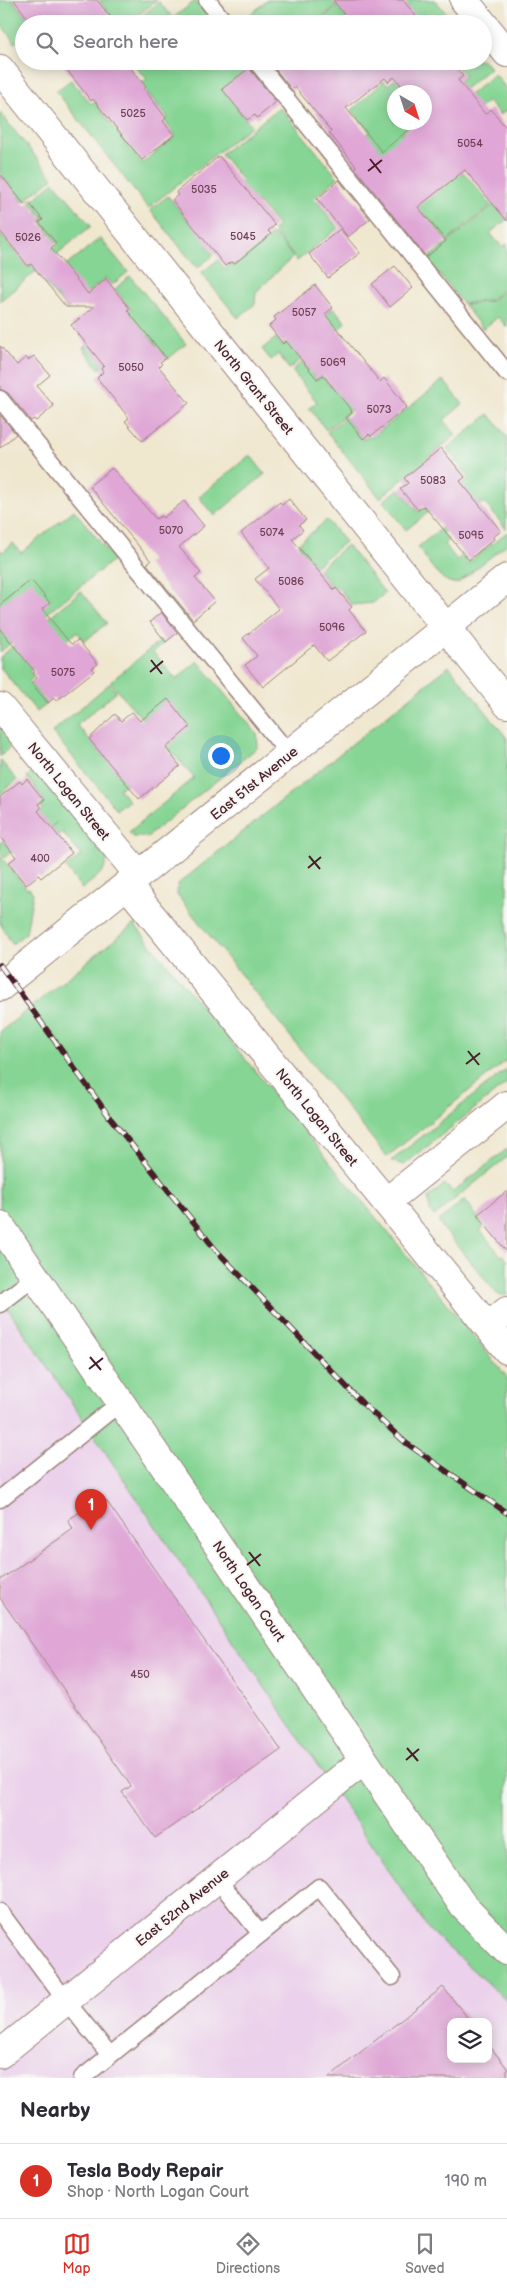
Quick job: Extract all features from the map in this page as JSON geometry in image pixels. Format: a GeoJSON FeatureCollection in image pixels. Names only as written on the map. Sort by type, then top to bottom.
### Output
{"type":"FeatureCollection","features":[{"type":"Feature","properties":{"kind":"street"},"geometry":{"type":"LineString","coordinates":[[464,0],[476,15]]}},
{"type":"Feature","properties":{"kind":"street"},"geometry":{"type":"LineString","coordinates":[[492,35],[507,53]]}},
{"type":"Feature","properties":{"kind":"street","name":"North Grant Street"},"geometry":{"type":"LineString","coordinates":[[0,69],[507,704]]}},
{"type":"Feature","properties":{"kind":"street","name":"East 51st Avenue"},"geometry":{"type":"LineString","coordinates":[[0,987],[507,578]]}},
{"type":"Feature","properties":{"kind":"street","name":"North Logan Street"},"geometry":{"type":"LineString","coordinates":[[0,707],[133,880],[386,1202],[498,1319],[507,1350]]}},
{"type":"Feature","properties":{"kind":"street"},"geometry":{"type":"LineString","coordinates":[[386,1202],[507,1105]]}},
{"type":"Feature","properties":{"kind":"street","name":"North Logan Court"},"geometry":{"type":"LineString","coordinates":[[0,1225],[464,1908],[507,1951]]}},
{"type":"Feature","properties":{"kind":"street","name":"East 52nd Avenue"},"geometry":{"type":"LineString","coordinates":[[0,2054],[364,1760]]}},
{"type":"Feature","properties":{"kind":"lane"},"geometry":{"type":"LineString","coordinates":[[207,0],[219,15]]}},
{"type":"Feature","properties":{"kind":"lane"},"geometry":{"type":"LineString","coordinates":[[263,70],[507,373]]}},
{"type":"Feature","properties":{"kind":"lane"},"geometry":{"type":"LineString","coordinates":[[0,399],[289,754]]}},
{"type":"Feature","properties":{"kind":"lane"},"geometry":{"type":"LineString","coordinates":[[0,1304],[35,1277]]}},
{"type":"Feature","properties":{"kind":"lane"},"geometry":{"type":"LineString","coordinates":[[0,1499],[121,1402]]}},
{"type":"Feature","properties":{"kind":"lane"},"geometry":{"type":"LineString","coordinates":[[217,1879],[261,1934]]}},
{"type":"Feature","properties":{"kind":"lane"},"geometry":{"type":"LineString","coordinates":[[82,2078],[319,1887],[392,1977]]}},
{"type":"Feature","properties":{"kind":"lane"},"geometry":{"type":"LineString","coordinates":[[0,1912],[66,2001],[110,2055]]}},
{"type":"Feature","properties":{"kind":"shaded area"},"geometry":{"type":"Polygon","coordinates":[[[0,1297],[430,1931],[507,2001],[507,2078],[0,2078],[0,1297]]]}},
{"type":"Feature","properties":{"kind":"green space"},"geometry":{"type":"Polygon","coordinates":[[[0,0],[15,0],[14,2],[25,15],[15,15],[15,43],[0,23],[0,0]]]}},
{"type":"Feature","properties":{"kind":"green space"},"geometry":{"type":"Polygon","coordinates":[[[99,0],[157,0],[138,15],[110,15],[99,0]]]}},
{"type":"Feature","properties":{"kind":"green space"},"geometry":{"type":"Polygon","coordinates":[[[267,0],[331,0],[336,6],[325,15],[250,15],[267,0]]]}},
{"type":"Feature","properties":{"kind":"green space"},"geometry":{"type":"Polygon","coordinates":[[[342,0],[345,15],[327,15],[337,7],[336,5],[342,0]]]}},
{"type":"Feature","properties":{"kind":"green space"},"geometry":{"type":"Polygon","coordinates":[[[405,0],[435,0],[446,13],[443,15],[398,15],[409,6],[405,0]]]}},
{"type":"Feature","properties":{"kind":"green space"},"geometry":{"type":"Polygon","coordinates":[[[195,1],[207,15],[177,15],[195,1]]]}},
{"type":"Feature","properties":{"kind":"green space"},"geometry":{"type":"Polygon","coordinates":[[[159,2],[170,15],[143,15],[159,2]]]}},
{"type":"Feature","properties":{"kind":"green space"},"geometry":{"type":"Polygon","coordinates":[[[138,70],[252,70],[264,85],[236,107],[251,126],[148,208],[56,91],[71,80],[91,104],[97,99],[114,94],[98,107],[142,163],[176,136],[165,121],[168,118],[148,93],[143,97],[136,88],[147,79],[138,70]]]}},
{"type":"Feature","properties":{"kind":"green space"},"geometry":{"type":"Polygon","coordinates":[[[406,70],[421,70],[402,85],[388,85],[406,70]]]}},
{"type":"Feature","properties":{"kind":"green space"},"geometry":{"type":"Polygon","coordinates":[[[460,70],[488,70],[432,116],[432,107],[461,84],[459,81],[465,76],[460,70]]]}},
{"type":"Feature","properties":{"kind":"green space"},"geometry":{"type":"Polygon","coordinates":[[[495,74],[507,90],[507,110],[500,115],[488,101],[442,139],[432,125],[495,74]]]}},
{"type":"Feature","properties":{"kind":"green space"},"geometry":{"type":"Polygon","coordinates":[[[384,81],[388,85],[387,130],[406,130],[402,133],[413,147],[460,175],[463,172],[491,205],[447,241],[427,216],[406,234],[384,207],[401,193],[346,152],[370,132],[352,110],[384,81]]]}},
{"type":"Feature","properties":{"kind":"green space"},"geometry":{"type":"Polygon","coordinates":[[[280,107],[338,178],[314,198],[338,228],[297,261],[273,230],[278,226],[258,202],[213,238],[196,217],[242,180],[221,154],[280,107]]]}},
{"type":"Feature","properties":{"kind":"green space"},"geometry":{"type":"Polygon","coordinates":[[[0,113],[53,178],[0,220],[19,198],[23,201],[0,173],[0,113]]]}},
{"type":"Feature","properties":{"kind":"green space"},"geometry":{"type":"Polygon","coordinates":[[[54,182],[91,226],[0,301],[0,234],[28,268],[58,244],[41,222],[44,219],[30,202],[54,182]]]}},
{"type":"Feature","properties":{"kind":"green space"},"geometry":{"type":"Polygon","coordinates":[[[507,194],[507,219],[490,233],[502,247],[507,244],[507,286],[490,300],[463,304],[427,259],[507,194]]]}},
{"type":"Feature","properties":{"kind":"green space"},"geometry":{"type":"Polygon","coordinates":[[[168,196],[187,220],[193,216],[213,240],[207,246],[214,255],[197,268],[150,210],[168,196]]]}},
{"type":"Feature","properties":{"kind":"green space"},"geometry":{"type":"Polygon","coordinates":[[[274,234],[293,257],[256,292],[255,304],[238,318],[201,273],[218,260],[225,269],[231,264],[234,266],[274,234]]]}},
{"type":"Feature","properties":{"kind":"green space"},"geometry":{"type":"Polygon","coordinates":[[[100,238],[128,272],[112,285],[106,278],[67,309],[45,283],[100,238]]]}},
{"type":"Feature","properties":{"kind":"green space"},"geometry":{"type":"Polygon","coordinates":[[[130,276],[186,344],[168,359],[149,336],[143,340],[140,336],[99,369],[83,348],[131,309],[115,289],[130,276]]]}},
{"type":"Feature","properties":{"kind":"green space"},"geometry":{"type":"Polygon","coordinates":[[[507,288],[507,327],[498,317],[483,329],[464,305],[491,301],[507,288]]]}},
{"type":"Feature","properties":{"kind":"green space"},"geometry":{"type":"Polygon","coordinates":[[[334,308],[346,323],[289,369],[278,354],[271,360],[262,349],[276,338],[282,346],[291,339],[293,341],[334,308]]]}},
{"type":"Feature","properties":{"kind":"green space"},"geometry":{"type":"Polygon","coordinates":[[[302,362],[317,380],[322,376],[330,386],[353,367],[373,392],[326,430],[309,408],[317,402],[292,371],[302,362]]]}},
{"type":"Feature","properties":{"kind":"green space"},"geometry":{"type":"Polygon","coordinates":[[[443,380],[463,404],[444,420],[456,435],[380,498],[327,432],[345,417],[363,440],[369,436],[371,438],[443,380]]]}},
{"type":"Feature","properties":{"kind":"green space"},"geometry":{"type":"Polygon","coordinates":[[[489,414],[507,437],[506,529],[484,502],[474,509],[457,487],[469,477],[446,449],[489,414]]]}},
{"type":"Feature","properties":{"kind":"green space"},"geometry":{"type":"Polygon","coordinates":[[[250,455],[265,474],[214,516],[199,497],[250,455]]]}},
{"type":"Feature","properties":{"kind":"green space"},"geometry":{"type":"Polygon","coordinates":[[[399,489],[418,512],[456,490],[406,530],[383,501],[399,489]]]}},
{"type":"Feature","properties":{"kind":"green space"},"geometry":{"type":"Polygon","coordinates":[[[465,509],[468,512],[442,533],[448,540],[444,544],[457,560],[462,556],[468,563],[507,532],[507,544],[458,583],[452,583],[435,571],[418,547],[465,509]]]}},
{"type":"Feature","properties":{"kind":"green space"},"geometry":{"type":"Polygon","coordinates":[[[74,510],[114,559],[0,652],[0,549],[3,552],[13,543],[21,553],[74,510]]]}},
{"type":"Feature","properties":{"kind":"green space"},"geometry":{"type":"Polygon","coordinates":[[[327,520],[345,542],[315,566],[298,544],[327,520]]]}},
{"type":"Feature","properties":{"kind":"green space"},"geometry":{"type":"Polygon","coordinates":[[[347,545],[385,593],[373,603],[352,605],[337,586],[333,588],[318,569],[347,545]]]}},
{"type":"Feature","properties":{"kind":"green space"},"geometry":{"type":"Polygon","coordinates":[[[81,591],[107,623],[85,641],[77,632],[29,671],[34,677],[29,682],[47,704],[37,712],[0,667],[0,657],[81,591]]]}},
{"type":"Feature","properties":{"kind":"green space"},"geometry":{"type":"Polygon","coordinates":[[[161,640],[164,643],[153,652],[176,679],[198,661],[257,734],[258,747],[147,837],[133,837],[129,832],[194,778],[110,682],[161,640]]]}},
{"type":"Feature","properties":{"kind":"green space"},"geometry":{"type":"Polygon","coordinates":[[[449,666],[507,738],[507,929],[505,930],[507,932],[507,1060],[387,1157],[177,895],[178,884],[449,666]]]}},
{"type":"Feature","properties":{"kind":"green space"},"geometry":{"type":"Polygon","coordinates":[[[109,684],[116,692],[77,725],[126,783],[119,789],[129,801],[117,810],[52,732],[109,684]]]}},
{"type":"Feature","properties":{"kind":"green space"},"geometry":{"type":"Polygon","coordinates":[[[0,726],[14,743],[0,757],[0,726]]]}},
{"type":"Feature","properties":{"kind":"green space"},"geometry":{"type":"Polygon","coordinates":[[[0,760],[17,780],[0,794],[0,760]]]}},
{"type":"Feature","properties":{"kind":"green space"},"geometry":{"type":"Polygon","coordinates":[[[40,771],[106,852],[107,859],[104,869],[82,889],[66,868],[81,855],[62,832],[58,835],[52,827],[57,822],[26,846],[23,842],[4,858],[0,853],[0,843],[43,809],[40,805],[45,800],[27,777],[31,773],[34,776],[40,771]]]}},
{"type":"Feature","properties":{"kind":"green space"},"geometry":{"type":"Polygon","coordinates":[[[0,856],[27,889],[29,888],[33,893],[26,933],[12,944],[0,923],[0,856]]]}},
{"type":"Feature","properties":{"kind":"green space"},"geometry":{"type":"Polygon","coordinates":[[[134,924],[507,1377],[507,2001],[430,1931],[0,1297],[0,1032],[134,924]]]}},
{"type":"Feature","properties":{"kind":"green space"},"geometry":{"type":"Polygon","coordinates":[[[507,1069],[507,1083],[404,1165],[391,1161],[507,1069]]]}},
{"type":"Feature","properties":{"kind":"green space"},"geometry":{"type":"Polygon","coordinates":[[[507,1149],[507,1157],[434,1216],[430,1211],[428,1198],[445,1184],[453,1192],[507,1149]]]}},
{"type":"Feature","properties":{"kind":"green space"},"geometry":{"type":"Polygon","coordinates":[[[465,1199],[484,1227],[480,1230],[501,1256],[503,1255],[507,1260],[507,1295],[498,1295],[438,1222],[465,1199]]]}},
{"type":"Feature","properties":{"kind":"building"},"geometry":{"type":"Polygon","coordinates":[[[14,0],[97,0],[109,15],[25,15],[14,0]]]}},
{"type":"Feature","properties":{"kind":"building"},"geometry":{"type":"Polygon","coordinates":[[[333,0],[403,0],[415,15],[344,15],[333,0]]]}},
{"type":"Feature","properties":{"kind":"building"},"geometry":{"type":"Polygon","coordinates":[[[67,70],[132,70],[166,118],[163,121],[174,135],[142,160],[93,99],[91,101],[67,70]]]}},
{"type":"Feature","properties":{"kind":"building"},"geometry":{"type":"Polygon","coordinates":[[[246,70],[251,70],[276,102],[257,118],[255,115],[247,120],[222,89],[246,70]]]}},
{"type":"Feature","properties":{"kind":"building"},"geometry":{"type":"Polygon","coordinates":[[[276,70],[458,70],[463,76],[458,80],[485,114],[491,109],[507,129],[507,221],[465,170],[418,207],[446,241],[426,257],[355,168],[356,166],[329,133],[331,131],[295,87],[292,90],[276,70]]]}},
{"type":"Feature","properties":{"kind":"building"},"geometry":{"type":"Polygon","coordinates":[[[219,156],[275,225],[268,231],[271,234],[234,264],[232,261],[225,266],[172,200],[178,195],[176,192],[219,156]]]}},
{"type":"Feature","properties":{"kind":"building"},"geometry":{"type":"Polygon","coordinates":[[[0,174],[25,205],[29,203],[43,220],[39,222],[56,243],[51,248],[88,294],[106,279],[130,309],[127,310],[166,358],[160,362],[162,364],[159,367],[189,403],[142,441],[125,421],[129,418],[97,378],[103,372],[101,369],[104,366],[71,325],[94,307],[66,307],[31,264],[28,266],[0,231],[0,174]]]}},
{"type":"Feature","properties":{"kind":"building"},"geometry":{"type":"Polygon","coordinates":[[[339,180],[370,219],[348,237],[317,199],[339,180]]]}},
{"type":"Feature","properties":{"kind":"building"},"geometry":{"type":"Polygon","coordinates":[[[340,229],[360,253],[328,278],[309,254],[340,229]]]}},
{"type":"Feature","properties":{"kind":"building"},"geometry":{"type":"Polygon","coordinates":[[[395,266],[413,288],[390,307],[372,284],[395,266]]]}},
{"type":"Feature","properties":{"kind":"building"},"geometry":{"type":"Polygon","coordinates":[[[315,285],[333,308],[325,314],[380,382],[384,378],[407,407],[371,436],[369,434],[363,439],[346,418],[352,413],[351,410],[323,375],[317,379],[286,341],[283,344],[269,326],[276,320],[274,317],[315,285]]]}},
{"type":"Feature","properties":{"kind":"building"},"geometry":{"type":"Polygon","coordinates":[[[0,346],[17,365],[26,357],[28,360],[34,356],[50,375],[37,386],[54,406],[36,421],[34,419],[31,421],[8,393],[0,389],[0,346]]]}},
{"type":"Feature","properties":{"kind":"building"},"geometry":{"type":"Polygon","coordinates":[[[0,415],[16,434],[0,448],[0,415]]]}},
{"type":"Feature","properties":{"kind":"building"},"geometry":{"type":"Polygon","coordinates":[[[441,448],[465,477],[460,481],[501,531],[469,560],[424,506],[418,510],[400,489],[408,483],[404,478],[441,448]]]}},
{"type":"Feature","properties":{"kind":"building"},"geometry":{"type":"Polygon","coordinates":[[[112,468],[156,519],[161,516],[163,518],[184,501],[204,526],[179,547],[201,573],[195,578],[215,601],[193,620],[147,564],[151,561],[89,486],[112,468]]]}},
{"type":"Feature","properties":{"kind":"building"},"geometry":{"type":"Polygon","coordinates":[[[289,499],[306,520],[299,525],[303,530],[292,539],[334,590],[336,588],[352,607],[349,610],[366,631],[327,661],[314,645],[263,687],[245,665],[257,656],[243,638],[279,609],[255,579],[269,568],[241,533],[280,502],[282,505],[289,499]]]}},
{"type":"Feature","properties":{"kind":"building"},"geometry":{"type":"Polygon","coordinates":[[[31,580],[50,603],[42,609],[70,643],[72,644],[78,640],[98,664],[92,668],[94,671],[56,701],[54,698],[48,703],[31,683],[37,678],[33,673],[35,672],[0,629],[0,605],[31,580]]]}},
{"type":"Feature","properties":{"kind":"building"},"geometry":{"type":"Polygon","coordinates":[[[161,612],[177,633],[166,642],[150,622],[161,612]]]}},
{"type":"Feature","properties":{"kind":"building"},"geometry":{"type":"Polygon","coordinates":[[[168,699],[190,727],[166,748],[180,766],[139,799],[89,739],[115,714],[121,721],[132,712],[140,721],[168,699]]]}},
{"type":"Feature","properties":{"kind":"building"},"geometry":{"type":"Polygon","coordinates":[[[27,779],[44,800],[38,804],[41,808],[38,811],[72,853],[41,878],[38,875],[26,885],[8,863],[16,857],[0,837],[0,797],[20,781],[22,784],[27,779]]]}},
{"type":"Feature","properties":{"kind":"building"},"geometry":{"type":"Polygon","coordinates":[[[507,1191],[507,1252],[477,1215],[507,1191]]]}},
{"type":"Feature","properties":{"kind":"building"},"geometry":{"type":"Polygon","coordinates":[[[103,1496],[281,1750],[155,1838],[122,1792],[131,1786],[0,1598],[0,1580],[73,1529],[68,1520],[103,1496]]]}},
{"type":"Feature","properties":{"kind":"building"},"geometry":{"type":"Polygon","coordinates":[[[443,1987],[468,2018],[447,2018],[447,2063],[492,2063],[492,2049],[507,2068],[507,2078],[328,2078],[443,1987]]]}},
{"type":"Feature","properties":{"kind":"railway"},"geometry":{"type":"LineString","coordinates":[[0,965],[111,1119],[215,1249],[363,1404],[406,1443],[507,1513]]}},
{"type":"Feature","properties":{"kind":"place","name":"Tesla Body Repair"},"geometry":{"type":"Point","coordinates":[91,1530]}}]}
